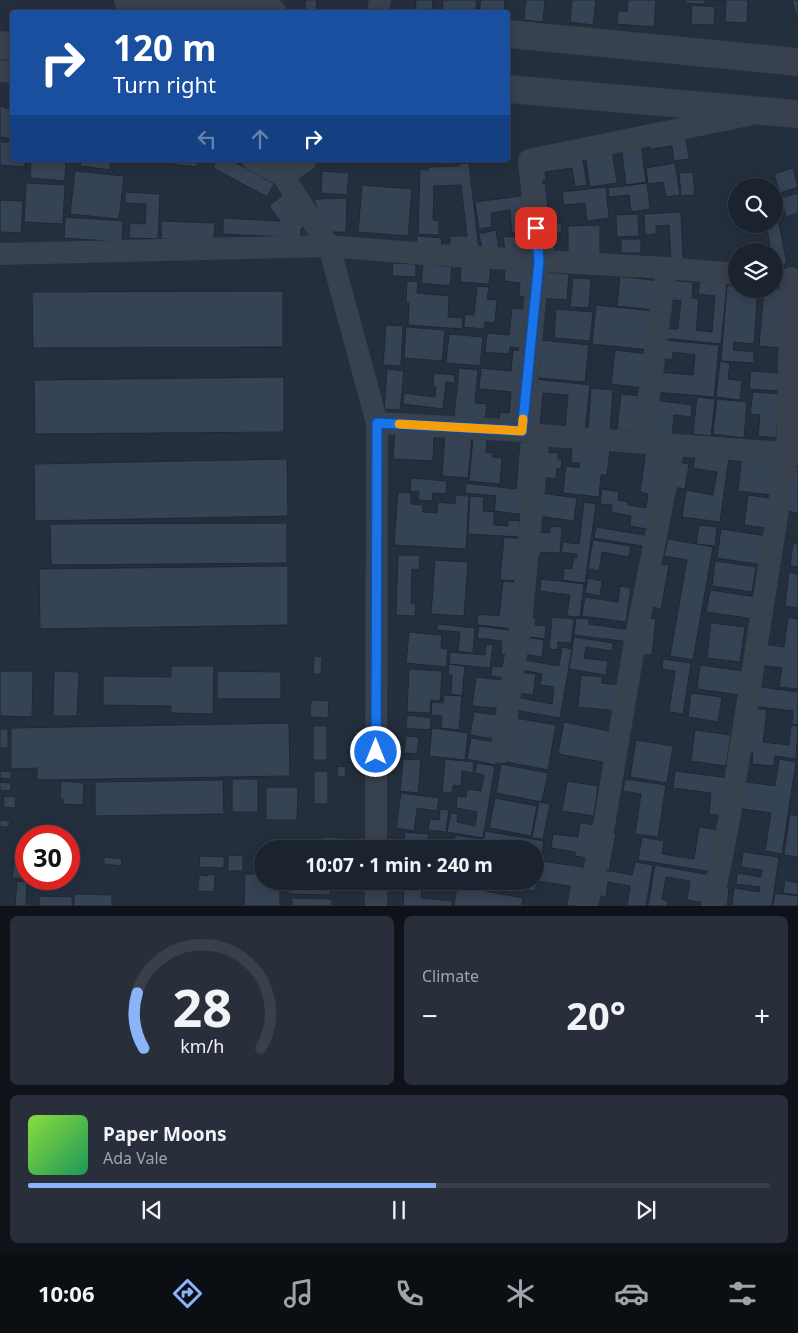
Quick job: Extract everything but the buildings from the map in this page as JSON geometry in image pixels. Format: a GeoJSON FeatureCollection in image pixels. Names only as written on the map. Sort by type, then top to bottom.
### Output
{"type":"FeatureCollection","features":[{"type":"Feature","properties":{"kind":"street"},"geometry":{"type":"LineString","coordinates":[[128,0],[181,2],[254,10]]}},
{"type":"Feature","properties":{"kind":"street"},"geometry":{"type":"LineString","coordinates":[[510,34],[798,62]]}},
{"type":"Feature","properties":{"kind":"street"},"geometry":{"type":"LineString","coordinates":[[510,89],[798,114]]}},
{"type":"Feature","properties":{"kind":"street"},"geometry":{"type":"LineString","coordinates":[[501,752],[522,623],[531,433],[539,261],[529,160],[766,111]]}},
{"type":"Feature","properties":{"kind":"street"},"geometry":{"type":"LineString","coordinates":[[257,162],[282,176],[329,246],[377,423],[376,840]]}},
{"type":"Feature","properties":{"kind":"street"},"geometry":{"type":"LineString","coordinates":[[282,176],[303,162]]}},
{"type":"Feature","properties":{"kind":"street"},"geometry":{"type":"LineString","coordinates":[[0,254],[329,246],[438,255],[728,273]]}},
{"type":"Feature","properties":{"kind":"street"},"geometry":{"type":"LineString","coordinates":[[643,442],[666,268]]}},
{"type":"Feature","properties":{"kind":"street"},"geometry":{"type":"LineString","coordinates":[[712,906],[792,453],[788,278]]}},
{"type":"Feature","properties":{"kind":"street"},"geometry":{"type":"LineString","coordinates":[[377,423],[792,453]]}},
{"type":"Feature","properties":{"kind":"street"},"geometry":{"type":"LineString","coordinates":[[587,906],[674,445]]}},
{"type":"Feature","properties":{"kind":"street"},"geometry":{"type":"LineString","coordinates":[[376,890],[376,906]]}},
{"type":"Feature","properties":{"kind":"slow traffic"},"geometry":{"type":"LineString","coordinates":[[399,424],[522,431],[523,419]]}},
{"type":"Feature","properties":{"kind":"route"},"geometry":{"type":"LineString","coordinates":[[376,752],[377,423],[522,431],[539,261],[536,228]]}}]}
